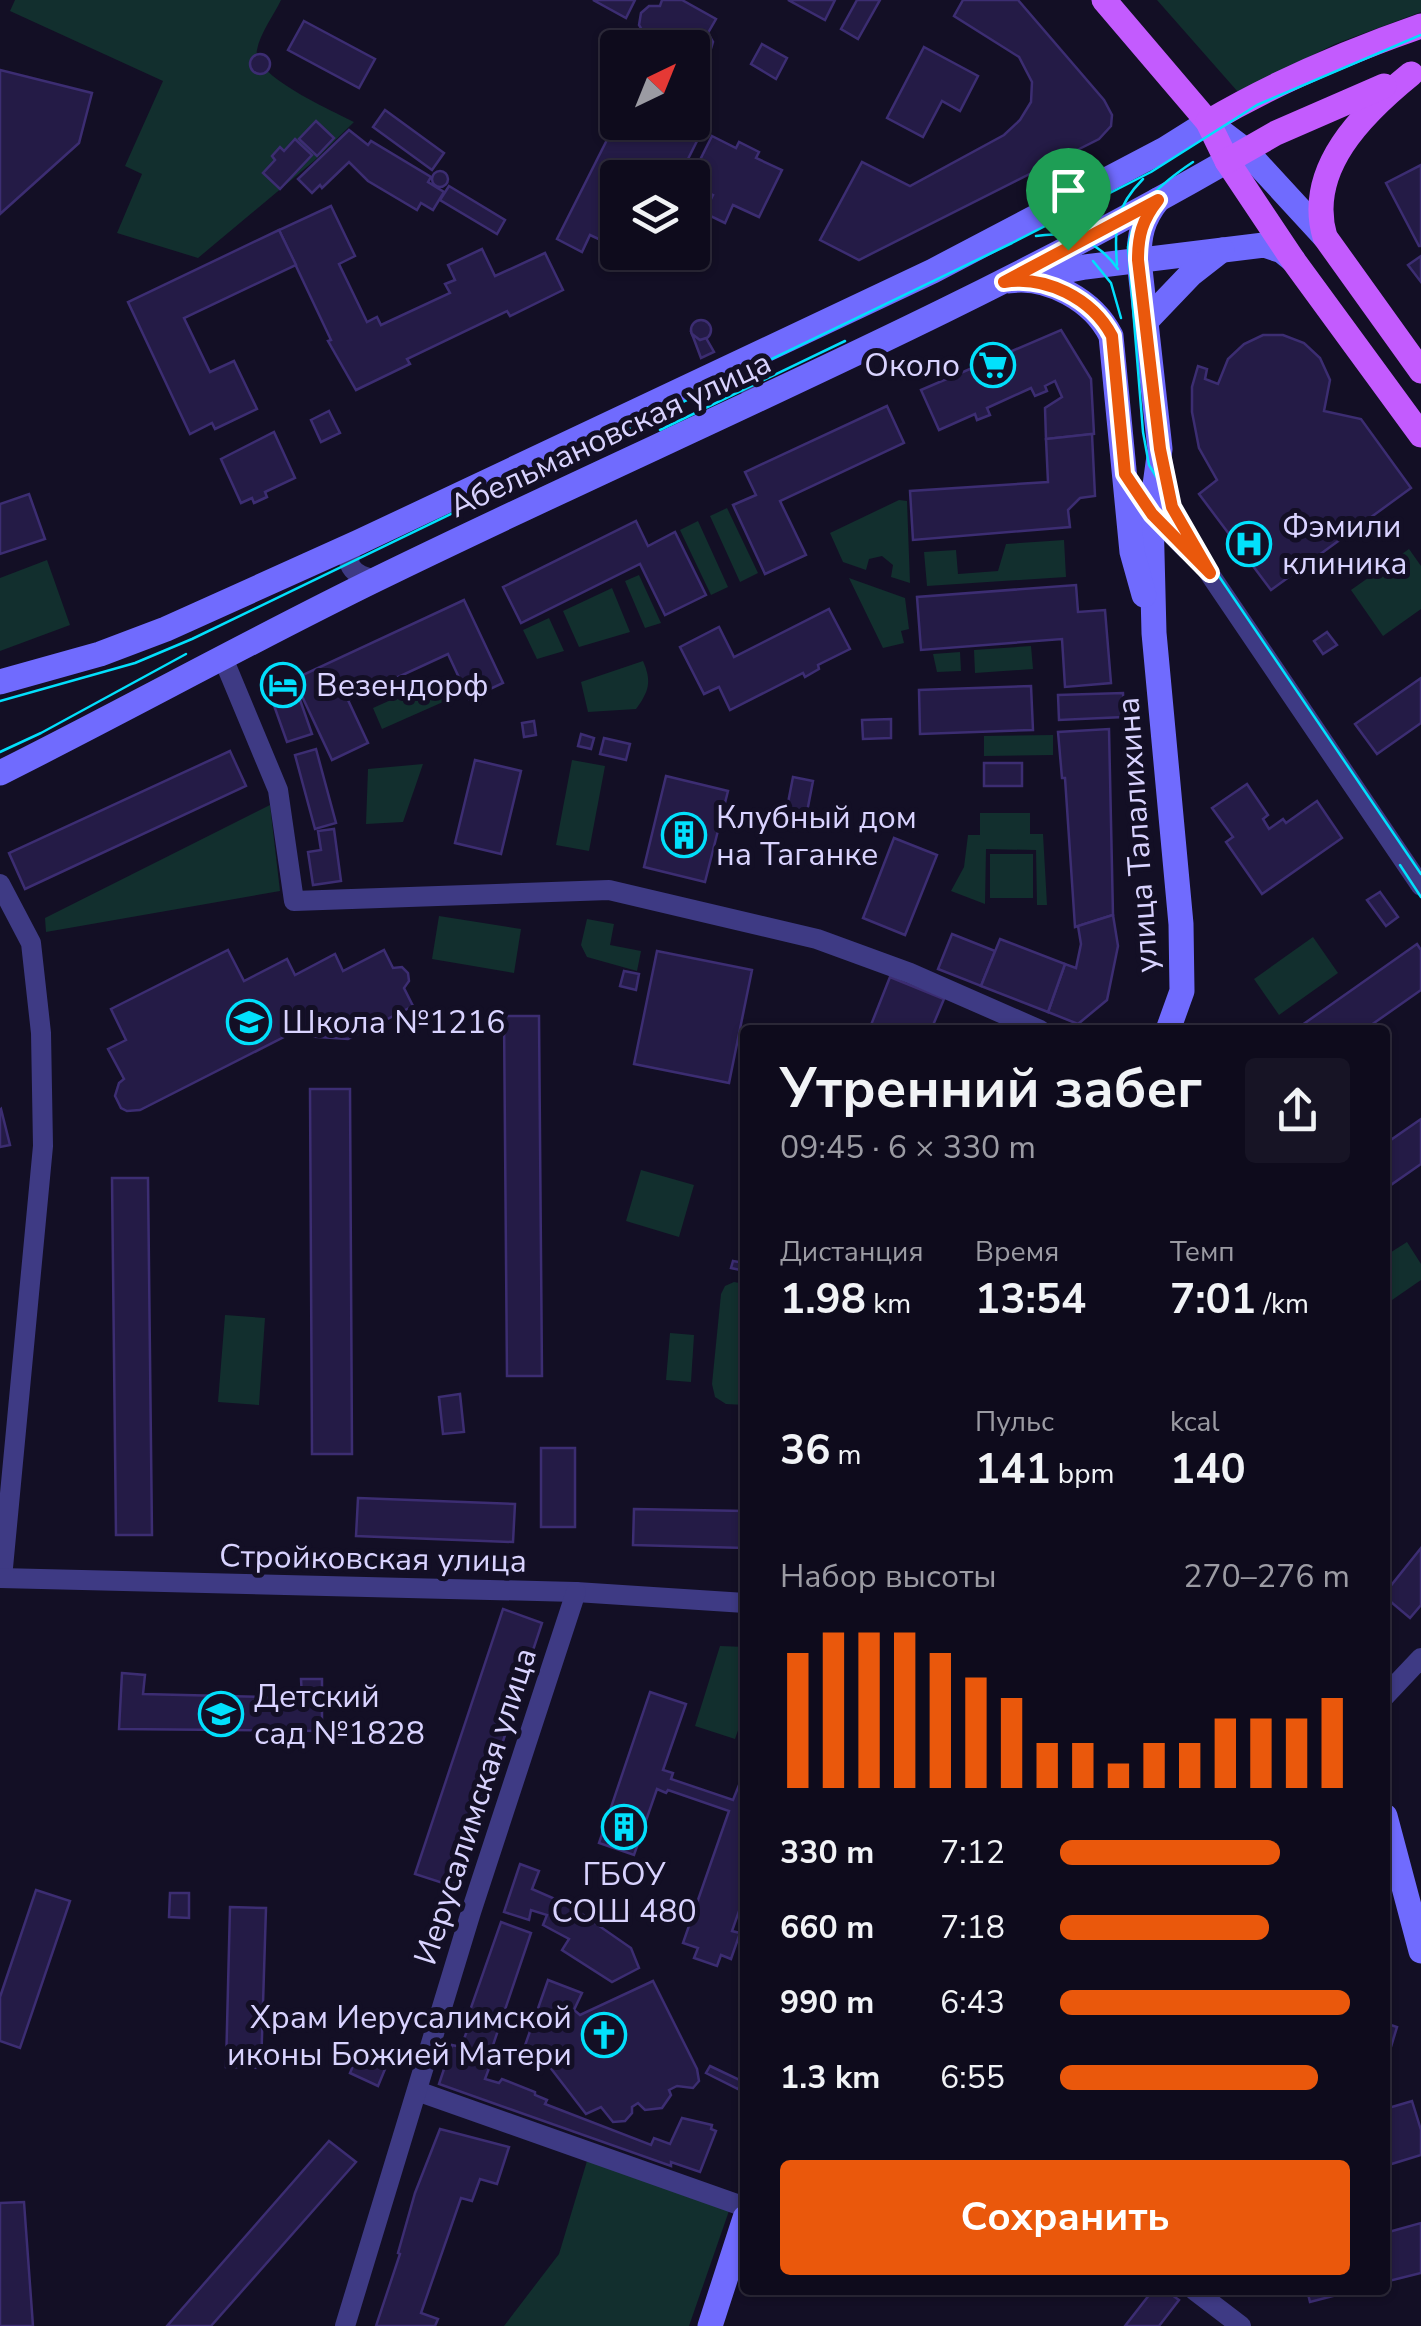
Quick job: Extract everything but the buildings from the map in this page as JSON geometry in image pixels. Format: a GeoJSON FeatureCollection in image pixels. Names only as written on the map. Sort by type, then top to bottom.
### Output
{"type":"FeatureCollection","features":[{"type":"Feature","properties":{"kind":"main road"},"geometry":{"type":"LineString","coordinates":[[1104,0],[1236,155],[1325,237],[1421,372]]}},
{"type":"Feature","properties":{"kind":"main road"},"geometry":{"type":"LineString","coordinates":[[1208,122],[1268,88],[1358,48],[1421,26]]}},
{"type":"Feature","properties":{"kind":"main road"},"geometry":{"type":"LineString","coordinates":[[1236,155],[1416,72]]}},
{"type":"Feature","properties":{"kind":"main road"},"geometry":{"type":"LineString","coordinates":[[1325,237],[1320,204],[1336,156],[1370,107],[1416,72]]}},
{"type":"Feature","properties":{"kind":"main road","name":"Абельмановская улица"},"geometry":{"type":"LineString","coordinates":[[0,682],[100,654],[166,629],[359,542],[946,264],[1165,149],[1208,122]]}},
{"type":"Feature","properties":{"kind":"main road"},"geometry":{"type":"LineString","coordinates":[[1236,155],[1293,260],[1421,436]]}},
{"type":"Feature","properties":{"kind":"main road","name":"Абельмановская улица"},"geometry":{"type":"LineString","coordinates":[[0,774],[377,578],[757,402],[1004,282],[1236,155]]}},
{"type":"Feature","properties":{"kind":"main road","name":"улица Талалихина"},"geometry":{"type":"LineString","coordinates":[[1158,200],[1138,236],[1138,260],[1160,449],[1149,526],[1154,633],[1182,924],[1182,991],[1170,1025]]}},
{"type":"Feature","properties":{"kind":"main road"},"geometry":{"type":"LineString","coordinates":[[1004,282],[1264,245],[1293,260]]}},
{"type":"Feature","properties":{"kind":"main road"},"geometry":{"type":"LineString","coordinates":[[1146,322],[1190,275],[1222,250]]}},
{"type":"Feature","properties":{"kind":"main road","name":"улица Талалихина"},"geometry":{"type":"LineString","coordinates":[[1004,282],[1029,280],[1062,290],[1090,309],[1112,336],[1125,474],[1149,526],[1154,633]]}},
{"type":"Feature","properties":{"kind":"main road"},"geometry":{"type":"LineString","coordinates":[[1182,991],[1187,1025]]}},
{"type":"Feature","properties":{"kind":"main road"},"geometry":{"type":"LineString","coordinates":[[1390,1835],[1421,1951]]}},
{"type":"Feature","properties":{"kind":"main road"},"geometry":{"type":"LineString","coordinates":[[710,2326],[740,2233]]}},
{"type":"Feature","properties":{"kind":"street"},"geometry":{"type":"LineString","coordinates":[[739,364],[757,402]]}},
{"type":"Feature","properties":{"kind":"street"},"geometry":{"type":"LineString","coordinates":[[1160,449],[1172,507],[1202,566],[1421,886]]}},
{"type":"Feature","properties":{"kind":"street"},"geometry":{"type":"LineString","coordinates":[[1149,526],[1184,529]]}},
{"type":"Feature","properties":{"kind":"street"},"geometry":{"type":"LineString","coordinates":[[1149,526],[1202,566]]}},
{"type":"Feature","properties":{"kind":"street"},"geometry":{"type":"LineString","coordinates":[[359,542],[348,558],[352,570],[362,578],[377,578]]}},
{"type":"Feature","properties":{"kind":"street"},"geometry":{"type":"LineString","coordinates":[[1153,576],[1166,560],[1179,554],[1202,566]]}},
{"type":"Feature","properties":{"kind":"street"},"geometry":{"type":"LineString","coordinates":[[223,658],[278,790],[294,900],[608,890],[817,939],[910,973],[1029,1025]]}},
{"type":"Feature","properties":{"kind":"street"},"geometry":{"type":"LineString","coordinates":[[0,884],[31,943],[40,1033],[43,1146],[1,1578]]}},
{"type":"Feature","properties":{"kind":"street","name":"Стройковская улица"},"geometry":{"type":"LineString","coordinates":[[1,1578],[576,1592],[740,1603]]}},
{"type":"Feature","properties":{"kind":"street","name":"Иерусалимская улица"},"geometry":{"type":"LineString","coordinates":[[345,2326],[576,1592]]}},
{"type":"Feature","properties":{"kind":"street"},"geometry":{"type":"LineString","coordinates":[[1390,1691],[1421,1658]]}},
{"type":"Feature","properties":{"kind":"street"},"geometry":{"type":"LineString","coordinates":[[416,2091],[740,2205]]}},
{"type":"Feature","properties":{"kind":"street"},"geometry":{"type":"LineString","coordinates":[[1201,2295],[1242,2326]]}},
{"type":"Feature","properties":{"kind":"green space"},"geometry":{"type":"Polygon","coordinates":[[[15,0],[281,0],[259,44],[259,60],[295,91],[354,122],[314,161],[198,258],[117,233],[142,174],[125,166],[163,81],[10,11],[15,0]]]}},
{"type":"Feature","properties":{"kind":"green space"},"geometry":{"type":"Polygon","coordinates":[[[1157,0],[1421,0],[1421,12],[1335,44],[1238,92],[1157,0]]]}},
{"type":"Feature","properties":{"kind":"green space"},"geometry":{"type":"Polygon","coordinates":[[[899,500],[907,501],[910,583],[891,577],[893,565],[882,556],[869,559],[866,570],[843,562],[830,533],[899,500]]]}},
{"type":"Feature","properties":{"kind":"green space"},"geometry":{"type":"Polygon","coordinates":[[[727,508],[758,573],[740,582],[710,516],[727,508]]]}},
{"type":"Feature","properties":{"kind":"green space"},"geometry":{"type":"Polygon","coordinates":[[[698,521],[728,587],[711,595],[680,530],[698,521]]]}},
{"type":"Feature","properties":{"kind":"green space"},"geometry":{"type":"Polygon","coordinates":[[[1064,540],[1066,577],[927,586],[924,552],[956,550],[958,574],[998,571],[1006,544],[1064,540]]]}},
{"type":"Feature","properties":{"kind":"green space"},"geometry":{"type":"Polygon","coordinates":[[[1409,549],[1421,566],[1421,609],[1383,636],[1351,590],[1409,549]]]}},
{"type":"Feature","properties":{"kind":"green space"},"geometry":{"type":"Polygon","coordinates":[[[47,560],[70,625],[0,651],[0,578],[47,560]]]}},
{"type":"Feature","properties":{"kind":"green space"},"geometry":{"type":"Polygon","coordinates":[[[639,575],[661,623],[645,628],[625,581],[639,575]]]}},
{"type":"Feature","properties":{"kind":"green space"},"geometry":{"type":"Polygon","coordinates":[[[849,578],[905,598],[909,629],[901,631],[904,643],[883,648],[849,578]]]}},
{"type":"Feature","properties":{"kind":"green space"},"geometry":{"type":"Polygon","coordinates":[[[612,588],[630,632],[579,647],[563,611],[612,588]]]}},
{"type":"Feature","properties":{"kind":"green space"},"geometry":{"type":"Polygon","coordinates":[[[549,618],[564,651],[537,659],[523,630],[549,618]]]}},
{"type":"Feature","properties":{"kind":"green space"},"geometry":{"type":"Polygon","coordinates":[[[1031,646],[1033,669],[975,673],[974,650],[1031,646]]]}},
{"type":"Feature","properties":{"kind":"green space"},"geometry":{"type":"Polygon","coordinates":[[[960,652],[961,671],[937,672],[933,654],[960,652]]]}},
{"type":"Feature","properties":{"kind":"green space"},"geometry":{"type":"Polygon","coordinates":[[[643,661],[648,686],[636,709],[588,712],[581,682],[643,661]]]}},
{"type":"Feature","properties":{"kind":"green space"},"geometry":{"type":"Polygon","coordinates":[[[442,677],[452,698],[382,729],[373,708],[442,677]]]}},
{"type":"Feature","properties":{"kind":"green space"},"geometry":{"type":"Polygon","coordinates":[[[1053,735],[1053,755],[984,756],[984,736],[1053,735]]]}},
{"type":"Feature","properties":{"kind":"green space"},"geometry":{"type":"Polygon","coordinates":[[[572,760],[605,766],[589,851],[556,845],[572,760]]]}},
{"type":"Feature","properties":{"kind":"green space"},"geometry":{"type":"Polygon","coordinates":[[[423,764],[403,822],[366,824],[368,769],[423,764]]]}},
{"type":"Feature","properties":{"kind":"green space"},"geometry":{"type":"Polygon","coordinates":[[[270,805],[280,891],[46,932],[45,918],[270,805]]]}},
{"type":"Feature","properties":{"kind":"green space"},"geometry":{"type":"Polygon","coordinates":[[[980,813],[1030,813],[1030,834],[1043,834],[1047,905],[1037,905],[1036,850],[986,849],[985,904],[951,891],[964,867],[968,835],[980,835],[980,813]]]}},
{"type":"Feature","properties":{"kind":"green space"},"geometry":{"type":"Polygon","coordinates":[[[990,854],[1033,854],[1033,898],[990,898],[990,854]]]}},
{"type":"Feature","properties":{"kind":"green space"},"geometry":{"type":"Polygon","coordinates":[[[439,916],[521,929],[514,973],[432,959],[439,916]]]}},
{"type":"Feature","properties":{"kind":"green space"},"geometry":{"type":"Polygon","coordinates":[[[587,919],[614,924],[610,945],[641,951],[637,971],[587,957],[581,945],[587,919]]]}},
{"type":"Feature","properties":{"kind":"green space"},"geometry":{"type":"Polygon","coordinates":[[[1313,937],[1338,973],[1279,1015],[1254,979],[1313,937]]]}},
{"type":"Feature","properties":{"kind":"green space"},"geometry":{"type":"Polygon","coordinates":[[[641,1170],[694,1185],[679,1237],[626,1221],[641,1170]]]}},
{"type":"Feature","properties":{"kind":"green space"},"geometry":{"type":"Polygon","coordinates":[[[1407,1242],[1421,1264],[1421,1280],[1392,1300],[1390,1297],[1390,1253],[1407,1242]]]}},
{"type":"Feature","properties":{"kind":"green space"},"geometry":{"type":"Polygon","coordinates":[[[740,1283],[740,1405],[726,1404],[715,1397],[712,1384],[725,1286],[740,1283]]]}},
{"type":"Feature","properties":{"kind":"green space"},"geometry":{"type":"Polygon","coordinates":[[[225,1315],[265,1318],[259,1405],[218,1402],[225,1315]]]}},
{"type":"Feature","properties":{"kind":"green space"},"geometry":{"type":"Polygon","coordinates":[[[670,1333],[694,1335],[691,1382],[666,1380],[670,1333]]]}},
{"type":"Feature","properties":{"kind":"green space"},"geometry":{"type":"Polygon","coordinates":[[[720,1646],[740,1647],[740,1724],[735,1739],[695,1726],[720,1646]]]}},
{"type":"Feature","properties":{"kind":"green space"},"geometry":{"type":"Polygon","coordinates":[[[587,2161],[730,2208],[689,2326],[504,2326],[559,2254],[587,2161]]]}},
{"type":"Feature","properties":{"kind":"tram line"},"geometry":{"type":"LineString","coordinates":[[0,701],[135,663],[192,639],[1012,243],[1151,172],[1257,105],[1421,35]]}},
{"type":"Feature","properties":{"kind":"tram line"},"geometry":{"type":"LineString","coordinates":[[1193,162],[1143,207],[1128,247],[1149,465],[1214,569],[1421,874]]}},
{"type":"Feature","properties":{"kind":"tram line"},"geometry":{"type":"LineString","coordinates":[[1117,265],[1118,219],[1143,179]]}},
{"type":"Feature","properties":{"kind":"tram line"},"geometry":{"type":"LineString","coordinates":[[1036,236],[1061,235],[1083,240],[1102,251],[1118,269]]}},
{"type":"Feature","properties":{"kind":"tram line"},"geometry":{"type":"LineString","coordinates":[[1093,261],[1111,283],[1121,318]]}},
{"type":"Feature","properties":{"kind":"tram line"},"geometry":{"type":"LineString","coordinates":[[660,430],[845,341]]}},
{"type":"Feature","properties":{"kind":"tram line"},"geometry":{"type":"LineString","coordinates":[[0,752],[186,654]]}},
{"type":"Feature","properties":{"kind":"tram line"},"geometry":{"type":"LineString","coordinates":[[1400,865],[1421,897]]}},
{"type":"Feature","properties":{"kind":"place","name":"Около"},"geometry":{"type":"Point","coordinates":[993,365]}},
{"type":"Feature","properties":{"kind":"place","name":"Фэмили клиника"},"geometry":{"type":"Point","coordinates":[1249,544]}},
{"type":"Feature","properties":{"kind":"place","name":"Везендорф"},"geometry":{"type":"Point","coordinates":[283,685]}},
{"type":"Feature","properties":{"kind":"place","name":"Клубный дом на Таганке"},"geometry":{"type":"Point","coordinates":[684,835]}},
{"type":"Feature","properties":{"kind":"place","name":"Школа №1216"},"geometry":{"type":"Point","coordinates":[249,1022]}},
{"type":"Feature","properties":{"kind":"place","name":"Детский сад №1828"},"geometry":{"type":"Point","coordinates":[221,1714]}},
{"type":"Feature","properties":{"kind":"place","name":"ГБОУ СОШ 480"},"geometry":{"type":"Point","coordinates":[624,1827]}},
{"type":"Feature","properties":{"kind":"place","name":"Храм Иерусалимской иконы Божией Матери"},"geometry":{"type":"Point","coordinates":[604,2035]}},
{"type":"Feature","properties":{"kind":"route"},"geometry":{"type":"LineString","coordinates":[[1158,200],[1138,236],[1138,260],[1160,449],[1172,507],[1210,573],[1152,514],[1125,474],[1112,336],[1106,326],[1078,299],[1062,290],[1029,280],[1004,282],[1068,250],[1158,200]]}}]}
